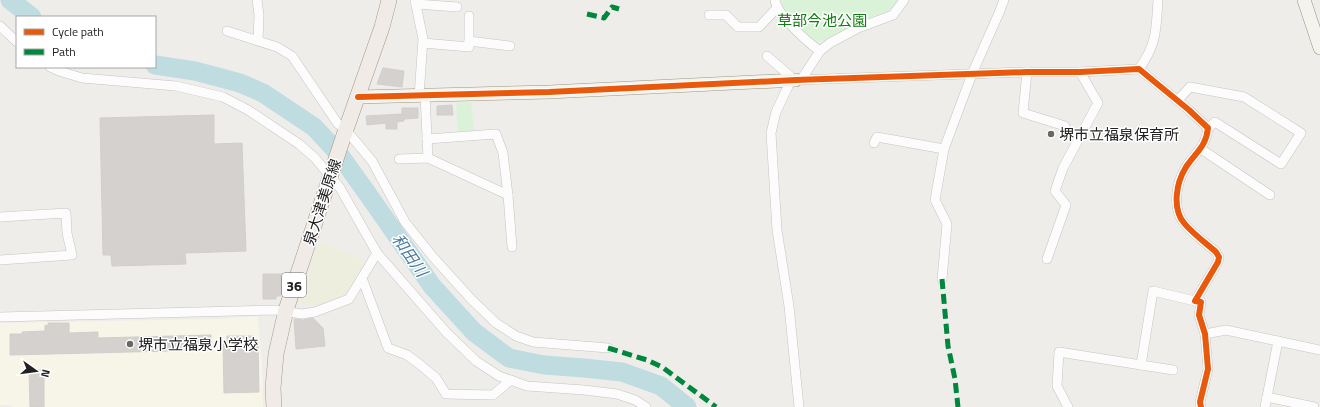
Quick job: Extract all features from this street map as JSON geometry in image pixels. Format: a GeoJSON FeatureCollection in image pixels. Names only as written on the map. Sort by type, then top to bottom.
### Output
{"type":"FeatureCollection","features":[{"type":"Feature","properties":{"kind":"main road","name":"泉大津美原線"},"geometry":{"type":"LineString","coordinates":[[274,407],[273,388],[276,354],[286,310],[382,27],[389,0]]}},
{"type":"Feature","properties":{"kind":"street"},"geometry":{"type":"LineString","coordinates":[[257,0],[259,15],[258,41]]}},
{"type":"Feature","properties":{"kind":"street"},"geometry":{"type":"LineString","coordinates":[[799,407],[789,306],[777,230],[771,133],[776,112],[796,80],[820,51],[830,43],[858,28],[893,15],[904,0]]}},
{"type":"Feature","properties":{"kind":"street"},"geometry":{"type":"LineString","coordinates":[[942,279],[947,224],[935,200],[944,149],[972,74],[1004,0]]}},
{"type":"Feature","properties":{"kind":"street"},"geometry":{"type":"LineString","coordinates":[[1138,69],[1146,58],[1155,38],[1158,0]]}},
{"type":"Feature","properties":{"kind":"street"},"geometry":{"type":"LineString","coordinates":[[1304,0],[1320,48]]}},
{"type":"Feature","properties":{"kind":"street"},"geometry":{"type":"LineString","coordinates":[[428,158],[422,96],[423,39],[415,2],[457,7]]}},
{"type":"Feature","properties":{"kind":"street"},"geometry":{"type":"LineString","coordinates":[[709,15],[726,15],[738,27],[758,27],[776,4],[810,44],[820,51]]}},
{"type":"Feature","properties":{"kind":"street"},"geometry":{"type":"LineString","coordinates":[[423,43],[469,47],[469,16]]}},
{"type":"Feature","properties":{"kind":"street"},"geometry":{"type":"LineString","coordinates":[[0,26],[16,41]]}},
{"type":"Feature","properties":{"kind":"street"},"geometry":{"type":"LineString","coordinates":[[227,31],[277,48],[292,56],[345,134],[372,161],[405,222],[433,257],[496,323],[516,336],[533,342],[608,348]]}},
{"type":"Feature","properties":{"kind":"street"},"geometry":{"type":"LineString","coordinates":[[469,41],[510,46]]}},
{"type":"Feature","properties":{"kind":"street"},"geometry":{"type":"LineString","coordinates":[[767,56],[796,80]]}},
{"type":"Feature","properties":{"kind":"street"},"geometry":{"type":"LineString","coordinates":[[52,68],[59,72],[82,78],[176,86],[223,97],[248,110],[299,144],[333,172],[340,188],[377,253],[446,332],[476,361],[499,376],[527,386],[617,394],[635,400],[646,407]]}},
{"type":"Feature","properties":{"kind":"street"},"geometry":{"type":"LineString","coordinates":[[358,97],[549,92],[796,80],[1138,69],[1178,100],[1208,128]]}},
{"type":"Feature","properties":{"kind":"street"},"geometry":{"type":"LineString","coordinates":[[1027,72],[1023,113],[1065,126]]}},
{"type":"Feature","properties":{"kind":"street"},"geometry":{"type":"LineString","coordinates":[[1047,259],[1066,205],[1055,191],[1063,168],[1098,103],[1080,72]]}},
{"type":"Feature","properties":{"kind":"street"},"geometry":{"type":"LineString","coordinates":[[1178,100],[1190,87],[1244,97],[1301,133],[1282,164],[1215,122],[1208,128],[1207,138],[1201,149],[1186,168],[1180,179],[1177,193],[1177,206],[1184,223],[1216,252],[1218,257],[1218,262],[1195,301]]}},
{"type":"Feature","properties":{"kind":"street"},"geometry":{"type":"LineString","coordinates":[[427,140],[496,134],[503,153],[512,247]]}},
{"type":"Feature","properties":{"kind":"street"},"geometry":{"type":"LineString","coordinates":[[874,143],[877,137],[944,149]]}},
{"type":"Feature","properties":{"kind":"street"},"geometry":{"type":"LineString","coordinates":[[1201,149],[1270,195]]}},
{"type":"Feature","properties":{"kind":"street"},"geometry":{"type":"LineString","coordinates":[[399,159],[428,158],[508,195]]}},
{"type":"Feature","properties":{"kind":"street"},"geometry":{"type":"LineString","coordinates":[[0,217],[66,213],[67,233],[72,255],[0,260]]}},
{"type":"Feature","properties":{"kind":"street"},"geometry":{"type":"LineString","coordinates":[[0,316],[268,310],[286,310],[302,314],[315,312],[349,299],[377,253]]}},
{"type":"Feature","properties":{"kind":"street"},"geometry":{"type":"LineString","coordinates":[[362,278],[388,348],[407,355],[418,363],[436,378],[446,394],[493,395],[511,380]]}},
{"type":"Feature","properties":{"kind":"street"},"geometry":{"type":"LineString","coordinates":[[1141,365],[1153,292],[1200,302],[1199,315],[1205,334],[1208,369],[1200,402],[1201,407]]}},
{"type":"Feature","properties":{"kind":"street"},"geometry":{"type":"LineString","coordinates":[[1205,334],[1226,330],[1320,350]]}},
{"type":"Feature","properties":{"kind":"street"},"geometry":{"type":"LineString","coordinates":[[1265,407],[1278,341]]}},
{"type":"Feature","properties":{"kind":"street"},"geometry":{"type":"LineString","coordinates":[[1068,407],[1057,386],[1059,352],[1173,370]]}},
{"type":"Feature","properties":{"kind":"street"},"geometry":{"type":"LineString","coordinates":[[1267,397],[1314,407]]}},
{"type":"Feature","properties":{"kind":"shaded area","name":"堺市立福泉小学校"},"geometry":{"type":"Polygon","coordinates":[[[258,316],[262,365],[263,407],[12,407],[11,405],[0,405],[0,323],[218,319],[258,316]]]}},
{"type":"Feature","properties":{"kind":"green space","name":"草部今池公園"},"geometry":{"type":"Polygon","coordinates":[[[781,0],[898,0],[889,11],[861,21],[826,41],[811,40],[783,11],[781,0]]]}},
{"type":"Feature","properties":{"kind":"green space"},"geometry":{"type":"Polygon","coordinates":[[[471,102],[474,131],[458,132],[456,103],[471,102]]]}},
{"type":"Feature","properties":{"kind":"green space"},"geometry":{"type":"Polygon","coordinates":[[[323,243],[365,260],[346,295],[316,305],[299,303],[318,245],[323,243]]]}},
{"type":"Feature","properties":{"kind":"building"},"geometry":{"type":"Polygon","coordinates":[[[383,68],[404,71],[402,87],[377,84],[383,68]]]}},
{"type":"Feature","properties":{"kind":"building"},"geometry":{"type":"Polygon","coordinates":[[[452,105],[453,115],[437,115],[437,106],[452,105]]]}},
{"type":"Feature","properties":{"kind":"building"},"geometry":{"type":"Polygon","coordinates":[[[402,108],[418,108],[418,118],[404,119],[404,121],[397,122],[397,129],[386,129],[386,123],[367,125],[366,116],[402,114],[402,108]]]}},
{"type":"Feature","properties":{"kind":"building"},"geometry":{"type":"Polygon","coordinates":[[[214,115],[214,144],[242,143],[246,251],[185,253],[186,264],[112,266],[111,255],[103,255],[100,118],[214,115]]]}},
{"type":"Feature","properties":{"kind":"building"},"geometry":{"type":"Polygon","coordinates":[[[263,274],[286,274],[285,284],[282,284],[281,296],[276,296],[276,299],[263,299],[263,274]]]}},
{"type":"Feature","properties":{"kind":"building"},"geometry":{"type":"Polygon","coordinates":[[[313,318],[323,328],[325,346],[296,349],[294,319],[303,320],[313,318]]]}},
{"type":"Feature","properties":{"kind":"building"},"geometry":{"type":"Polygon","coordinates":[[[48,323],[69,323],[69,333],[98,332],[98,338],[211,335],[211,350],[10,355],[10,334],[45,331],[45,325],[48,326],[48,323]]]}},
{"type":"Feature","properties":{"kind":"building"},"geometry":{"type":"Polygon","coordinates":[[[227,336],[254,336],[254,343],[258,342],[259,392],[224,393],[223,342],[227,342],[227,336]]]}},
{"type":"Feature","properties":{"kind":"building"},"geometry":{"type":"Polygon","coordinates":[[[29,370],[44,370],[44,407],[30,407],[29,370]]]}},
{"type":"Feature","properties":{"kind":"waterway","name":"和田川"},"geometry":{"type":"LineString","coordinates":[[10,0],[31,16]]}},
{"type":"Feature","properties":{"kind":"waterway","name":"和田川"},"geometry":{"type":"LineString","coordinates":[[156,65],[195,71],[240,83],[263,93],[314,127],[339,154],[432,286],[474,332],[509,358],[544,365],[622,372],[661,386],[687,407]]}},
{"type":"Feature","properties":{"kind":"marked path"},"geometry":{"type":"LineString","coordinates":[[587,14],[604,18],[612,7],[619,9]]}},
{"type":"Feature","properties":{"kind":"marked path"},"geometry":{"type":"LineString","coordinates":[[942,279],[948,346],[955,379],[958,407]]}},
{"type":"Feature","properties":{"kind":"marked path"},"geometry":{"type":"LineString","coordinates":[[608,348],[647,360],[662,367],[716,407]]}},
{"type":"Feature","properties":{"kind":"cycle path"},"geometry":{"type":"LineString","coordinates":[[358,97],[549,92],[796,80],[1139,69],[1189,110],[1208,128],[1203,145],[1183,173],[1177,195],[1178,210],[1184,223],[1216,252],[1219,257],[1218,262],[1195,301],[1201,302],[1199,315],[1205,334],[1208,369],[1200,402],[1201,407]]}},
{"type":"Feature","properties":{"kind":"place","name":"堺市立福泉保育所"},"geometry":{"type":"Point","coordinates":[1051,134]}},
{"type":"Feature","properties":{"kind":"place","name":"堺市立福泉小学校"},"geometry":{"type":"Point","coordinates":[130,344]}}]}
